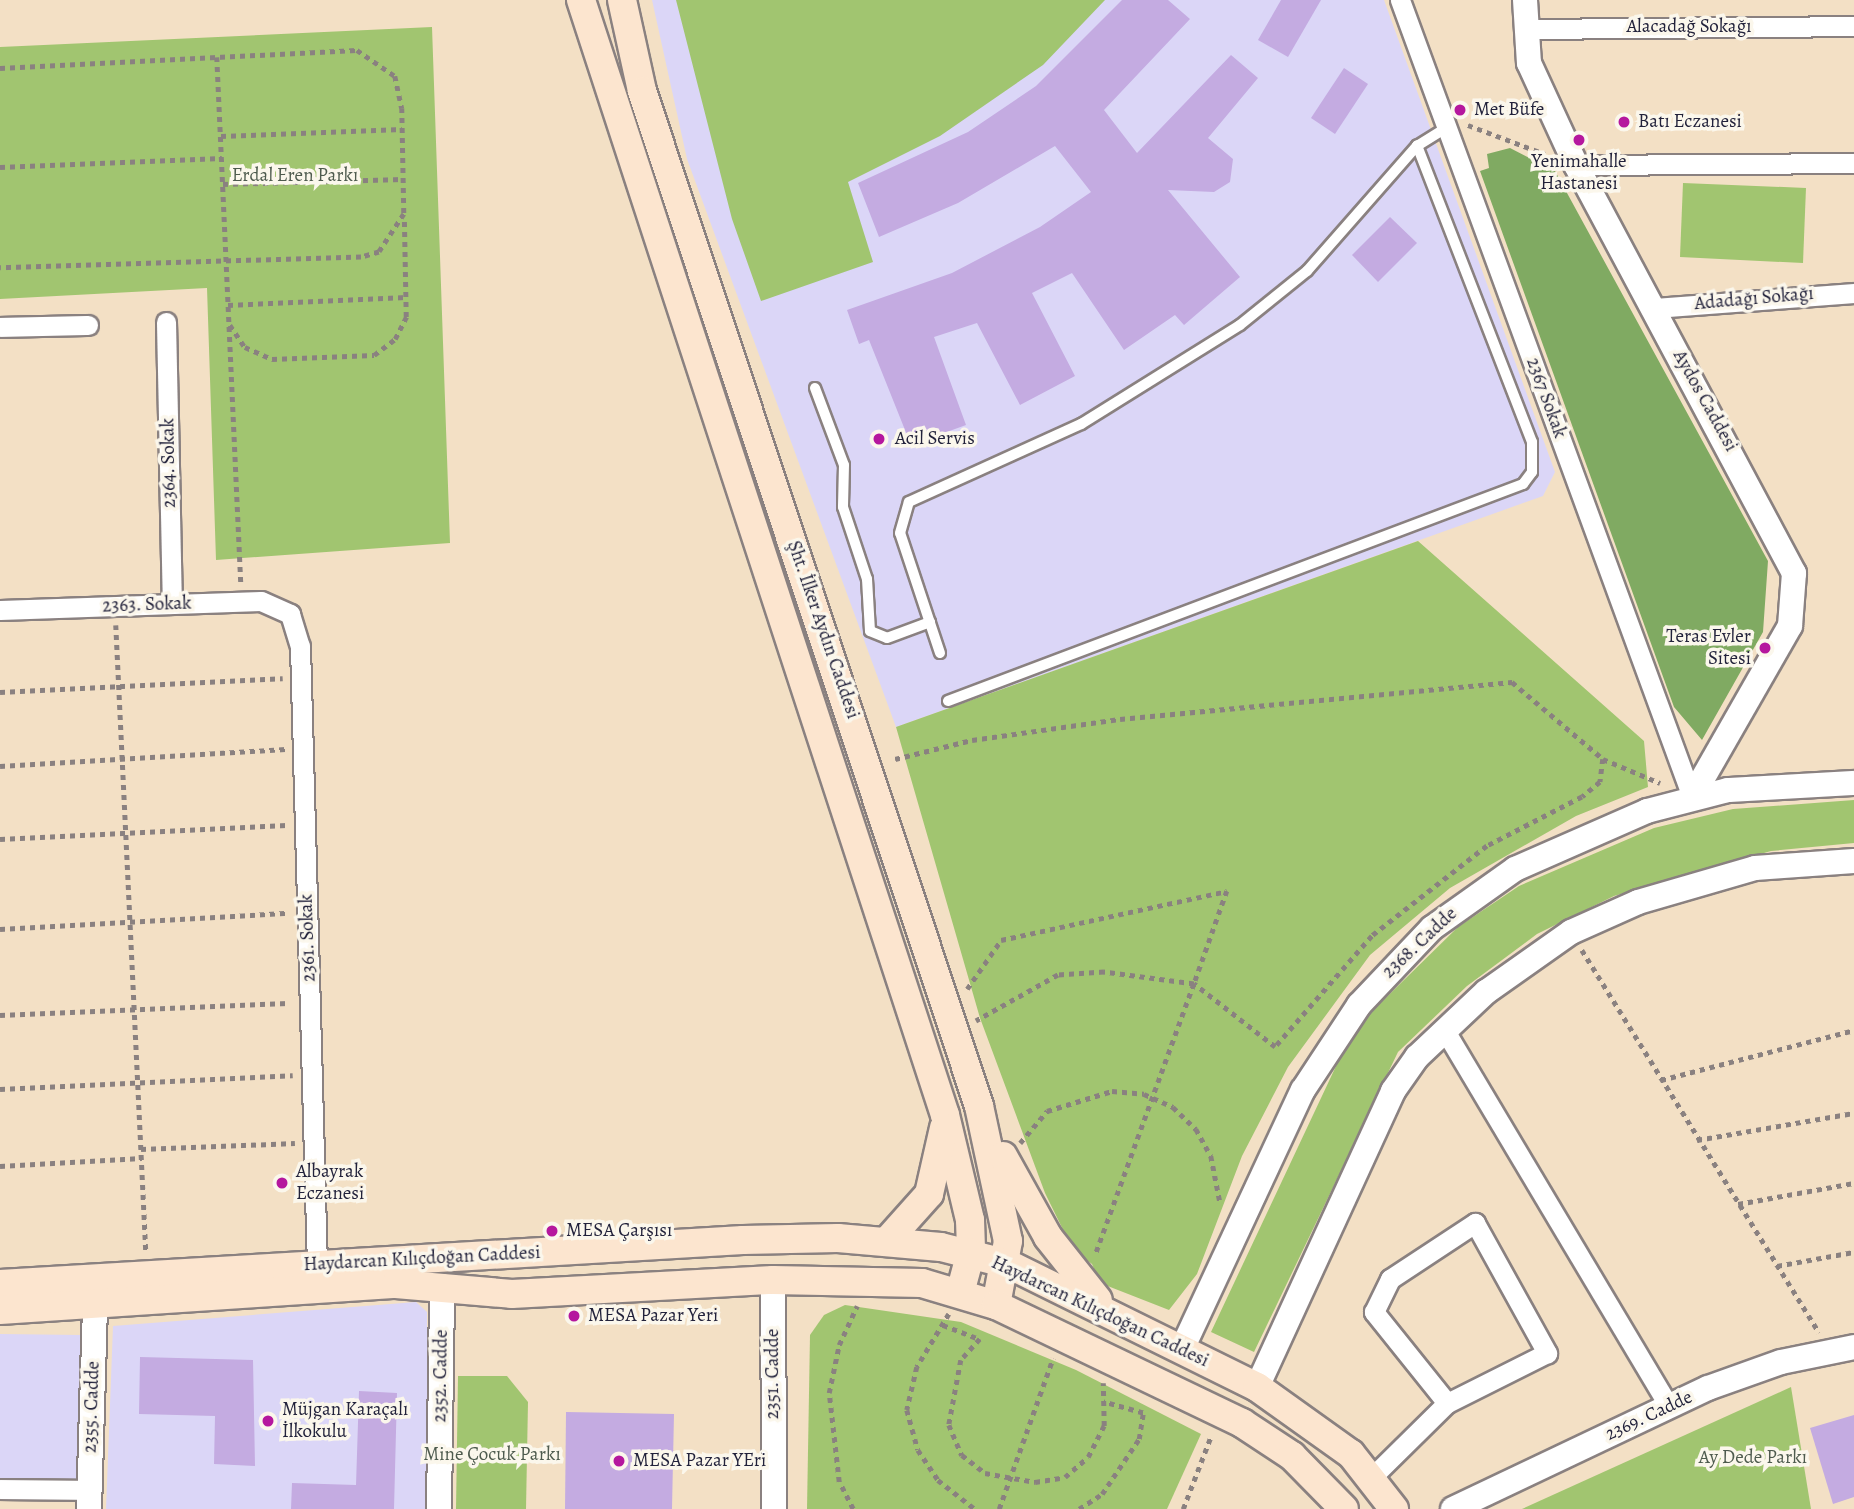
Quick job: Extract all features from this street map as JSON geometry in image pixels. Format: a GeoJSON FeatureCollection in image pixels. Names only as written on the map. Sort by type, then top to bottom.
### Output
{"type":"FeatureCollection","features":[{"type":"Feature","properties":{"kind":"main road","name":"Şht. İlker Aydın Caddesi"},"geometry":{"type":"LineString","coordinates":[[581,0],[945,1115],[966,1190],[971,1252],[957,1300]]}},
{"type":"Feature","properties":{"kind":"main road","name":"Şht. İlker Aydın Caddesi"},"geometry":{"type":"LineString","coordinates":[[622,0],[642,91],[979,1106],[1004,1213],[1008,1264]]}},
{"type":"Feature","properties":{"kind":"main road"},"geometry":{"type":"LineString","coordinates":[[719,427],[751,417]]}},
{"type":"Feature","properties":{"kind":"main road"},"geometry":{"type":"LineString","coordinates":[[979,1106],[1048,1237],[1112,1314]]}},
{"type":"Feature","properties":{"kind":"main road"},"geometry":{"type":"LineString","coordinates":[[887,1241],[929,1194],[945,1115]]}},
{"type":"Feature","properties":{"kind":"main road"},"geometry":{"type":"LineString","coordinates":[[772,1239],[773,1280]]}},
{"type":"Feature","properties":{"kind":"main road","name":"Haydarcan Kılıçdoğan Caddesi"},"geometry":{"type":"LineString","coordinates":[[0,1284],[772,1239],[887,1241],[971,1252],[1008,1264],[1256,1387],[1322,1430],[1372,1477],[1394,1509]]}},
{"type":"Feature","properties":{"kind":"main road"},"geometry":{"type":"LineString","coordinates":[[996,1304],[1008,1264]]}},
{"type":"Feature","properties":{"kind":"main road","name":"Haydarcan Kılıçdoğan Caddesi"},"geometry":{"type":"LineString","coordinates":[[0,1310],[442,1286],[512,1294],[773,1280],[922,1283],[957,1300],[996,1304],[1220,1412],[1292,1456],[1344,1509]]}},
{"type":"Feature","properties":{"kind":"street","name":"2367 Sokak"},"geometry":{"type":"LineString","coordinates":[[1401,0],[1692,797]]}},
{"type":"Feature","properties":{"kind":"street","name":"Aydos Caddesi"},"geometry":{"type":"LineString","coordinates":[[1525,0],[1529,63],[1576,165],[1788,553],[1796,594],[1790,626],[1692,797]]}},
{"type":"Feature","properties":{"kind":"street","name":"Alacadağ Sokağı"},"geometry":{"type":"LineString","coordinates":[[1525,29],[1854,26]]}},
{"type":"Feature","properties":{"kind":"street"},"geometry":{"type":"LineString","coordinates":[[1576,165],[1854,163]]}},
{"type":"Feature","properties":{"kind":"street","name":"Adadağı Sokağı"},"geometry":{"type":"LineString","coordinates":[[1654,308],[1854,293]]}},
{"type":"Feature","properties":{"kind":"street","name":"2364. Sokak"},"geometry":{"type":"LineString","coordinates":[[166,322],[172,604]]}},
{"type":"Feature","properties":{"kind":"street"},"geometry":{"type":"LineString","coordinates":[[0,327],[88,324]]}},
{"type":"Feature","properties":{"kind":"street","name":"2363. Sokak"},"geometry":{"type":"LineString","coordinates":[[0,610],[242,602],[277,604],[290,614]]}},
{"type":"Feature","properties":{"kind":"street","name":"2361. Sokak"},"geometry":{"type":"LineString","coordinates":[[290,614],[301,677],[317,1265]]}},
{"type":"Feature","properties":{"kind":"street","name":"2368. Cadde"},"geometry":{"type":"LineString","coordinates":[[1182,1349],[1303,1090],[1388,970],[1459,906],[1515,869],[1692,797],[1854,783]]}},
{"type":"Feature","properties":{"kind":"street"},"geometry":{"type":"LineString","coordinates":[[1256,1387],[1394,1091],[1444,1029],[1571,932],[1719,876],[1792,862],[1854,861]]}},
{"type":"Feature","properties":{"kind":"street"},"geometry":{"type":"LineString","coordinates":[[1444,1029],[1669,1406]]}},
{"type":"Feature","properties":{"kind":"street"},"geometry":{"type":"LineString","coordinates":[[1372,1477],[1447,1403],[1546,1353],[1475,1223],[1390,1279],[1374,1312],[1447,1403]]}},
{"type":"Feature","properties":{"kind":"street","name":"2351. Cadde"},"geometry":{"type":"LineString","coordinates":[[773,1280],[774,1509]]}},
{"type":"Feature","properties":{"kind":"street","name":"2352. Cadde"},"geometry":{"type":"LineString","coordinates":[[439,1509],[442,1286]]}},
{"type":"Feature","properties":{"kind":"street","name":"2355. Cadde"},"geometry":{"type":"LineString","coordinates":[[89,1499],[94,1304]]}},
{"type":"Feature","properties":{"kind":"street","name":"2369. Cadde"},"geometry":{"type":"LineString","coordinates":[[1453,1509],[1669,1406],[1744,1374],[1842,1349]]}},
{"type":"Feature","properties":{"kind":"street"},"geometry":{"type":"LineString","coordinates":[[0,1489],[89,1499]]}},
{"type":"Feature","properties":{"kind":"lane"},"geometry":{"type":"LineString","coordinates":[[940,653],[900,533],[909,502],[1081,424],[1240,324],[1307,271],[1418,146],[1445,121]]}},
{"type":"Feature","properties":{"kind":"lane"},"geometry":{"type":"LineString","coordinates":[[948,701],[1523,484],[1532,472],[1532,442],[1418,146]]}},
{"type":"Feature","properties":{"kind":"lane"},"geometry":{"type":"LineString","coordinates":[[815,388],[844,465],[843,508],[867,579],[870,631],[887,638],[930,622]]}},
{"type":"Feature","properties":{"kind":"path"},"geometry":{"type":"LineString","coordinates":[[0,68],[357,50],[395,76],[402,129],[407,297],[396,339],[374,355],[272,359],[244,347],[229,324]]}},
{"type":"Feature","properties":{"kind":"path"},"geometry":{"type":"LineString","coordinates":[[217,57],[242,602]]}},
{"type":"Feature","properties":{"kind":"path"},"geometry":{"type":"LineString","coordinates":[[1445,121],[1576,165]]}},
{"type":"Feature","properties":{"kind":"path"},"geometry":{"type":"LineString","coordinates":[[221,136],[402,129]]}},
{"type":"Feature","properties":{"kind":"path"},"geometry":{"type":"LineString","coordinates":[[0,167],[222,158]]}},
{"type":"Feature","properties":{"kind":"path"},"geometry":{"type":"LineString","coordinates":[[223,184],[403,178]]}},
{"type":"Feature","properties":{"kind":"path"},"geometry":{"type":"LineString","coordinates":[[0,268],[362,257],[379,252],[404,214]]}},
{"type":"Feature","properties":{"kind":"path"},"geometry":{"type":"LineString","coordinates":[[228,305],[407,297]]}},
{"type":"Feature","properties":{"kind":"path"},"geometry":{"type":"LineString","coordinates":[[115,606],[147,1275]]}},
{"type":"Feature","properties":{"kind":"path"},"geometry":{"type":"LineString","coordinates":[[0,692],[301,677]]}},
{"type":"Feature","properties":{"kind":"path"},"geometry":{"type":"LineString","coordinates":[[895,759],[972,740],[1120,719],[1513,682],[1603,759],[1692,797]]}},
{"type":"Feature","properties":{"kind":"path"},"geometry":{"type":"LineString","coordinates":[[0,766],[303,748]]}},
{"type":"Feature","properties":{"kind":"path"},"geometry":{"type":"LineString","coordinates":[[975,1022],[1058,975],[1104,972],[1194,984],[1275,1047],[1372,936],[1487,846],[1582,797],[1600,782],[1603,759]]}},
{"type":"Feature","properties":{"kind":"path"},"geometry":{"type":"LineString","coordinates":[[0,839],[305,824]]}},
{"type":"Feature","properties":{"kind":"path"},"geometry":{"type":"LineString","coordinates":[[966,990],[1001,940],[1227,891],[1092,1264]]}},
{"type":"Feature","properties":{"kind":"path"},"geometry":{"type":"LineString","coordinates":[[0,929],[307,912]]}},
{"type":"Feature","properties":{"kind":"path"},"geometry":{"type":"LineString","coordinates":[[1571,932],[1737,1205],[1777,1266],[1842,1349]]}},
{"type":"Feature","properties":{"kind":"path"},"geometry":{"type":"LineString","coordinates":[[0,1015],[310,1002]]}},
{"type":"Feature","properties":{"kind":"path"},"geometry":{"type":"LineString","coordinates":[[1661,1080],[1854,1030]]}},
{"type":"Feature","properties":{"kind":"path"},"geometry":{"type":"LineString","coordinates":[[0,1089],[312,1074]]}},
{"type":"Feature","properties":{"kind":"path"},"geometry":{"type":"LineString","coordinates":[[1018,1146],[1047,1111],[1080,1098],[1112,1091],[1152,1098],[1196,1129],[1214,1168],[1220,1202]]}},
{"type":"Feature","properties":{"kind":"path"},"geometry":{"type":"LineString","coordinates":[[1697,1140],[1854,1113]]}},
{"type":"Feature","properties":{"kind":"path"},"geometry":{"type":"LineString","coordinates":[[141,1149],[314,1142]]}},
{"type":"Feature","properties":{"kind":"path"},"geometry":{"type":"LineString","coordinates":[[0,1166],[142,1158]]}},
{"type":"Feature","properties":{"kind":"path"},"geometry":{"type":"LineString","coordinates":[[1737,1205],[1854,1183]]}},
{"type":"Feature","properties":{"kind":"path"},"geometry":{"type":"LineString","coordinates":[[1777,1266],[1854,1252]]}},
{"type":"Feature","properties":{"kind":"path"},"geometry":{"type":"LineString","coordinates":[[853,1509],[839,1482],[829,1392],[839,1345],[863,1294]]}},
{"type":"Feature","properties":{"kind":"path"},"geometry":{"type":"LineString","coordinates":[[957,1300],[917,1367],[907,1410],[918,1450],[938,1479],[975,1509]]}},
{"type":"Feature","properties":{"kind":"path"},"geometry":{"type":"LineString","coordinates":[[943,1325],[980,1339],[961,1360],[948,1425],[962,1455],[985,1474],[1010,1480],[1065,1477],[1088,1457],[1104,1426],[1102,1371]]}},
{"type":"Feature","properties":{"kind":"path"},"geometry":{"type":"LineString","coordinates":[[999,1509],[1056,1351]]}},
{"type":"Feature","properties":{"kind":"path"},"geometry":{"type":"LineString","coordinates":[[1079,1509],[1102,1494],[1139,1439],[1143,1413],[1104,1402]]}},
{"type":"Feature","properties":{"kind":"path"},"geometry":{"type":"LineString","coordinates":[[1183,1509],[1220,1412]]}},
{"type":"Feature","properties":{"kind":"shaded area"},"geometry":{"type":"Polygon","coordinates":[[[652,0],[1384,0],[1555,472],[1543,496],[896,727],[687,159],[652,0]]]}},
{"type":"Feature","properties":{"kind":"shaded area","name":"Müjgan Karaçalı İlkokulu"},"geometry":{"type":"Polygon","coordinates":[[[416,1302],[427,1312],[427,1509],[106,1509],[113,1326],[416,1302]]]}},
{"type":"Feature","properties":{"kind":"shaded area"},"geometry":{"type":"Polygon","coordinates":[[[0,1334],[82,1335],[80,1481],[0,1478],[0,1334]]]}},
{"type":"Feature","properties":{"kind":"green space"},"geometry":{"type":"Polygon","coordinates":[[[676,0],[1105,0],[1043,65],[940,136],[848,182],[873,262],[761,301],[732,219],[676,0]]]}},
{"type":"Feature","properties":{"kind":"green space","name":"Erdal Eren Parkı"},"geometry":{"type":"Polygon","coordinates":[[[432,27],[450,543],[216,560],[207,288],[0,299],[0,47],[432,27]]]}},
{"type":"Feature","properties":{"kind":"green space"},"geometry":{"type":"Polygon","coordinates":[[[1510,148],[1555,171],[1768,561],[1763,632],[1702,740],[1674,707],[1480,171],[1489,168],[1487,154],[1510,148]]]}},
{"type":"Feature","properties":{"kind":"green space"},"geometry":{"type":"Polygon","coordinates":[[[1683,183],[1806,188],[1803,263],[1680,257],[1683,183]]]}},
{"type":"Feature","properties":{"kind":"green space"},"geometry":{"type":"Polygon","coordinates":[[[1418,541],[1644,741],[1648,787],[1576,816],[1450,888],[1370,955],[1288,1067],[1242,1156],[1197,1274],[1169,1310],[1100,1283],[1092,1264],[1073,1250],[1045,1193],[980,1018],[896,727],[1418,541]]]}},
{"type":"Feature","properties":{"kind":"green space"},"geometry":{"type":"Polygon","coordinates":[[[1854,800],[1854,843],[1771,851],[1614,896],[1537,934],[1467,986],[1398,1052],[1254,1352],[1211,1332],[1353,1030],[1458,927],[1519,886],[1654,828],[1733,809],[1854,800]]]}},
{"type":"Feature","properties":{"kind":"green space"},"geometry":{"type":"Polygon","coordinates":[[[845,1305],[961,1322],[1076,1370],[1201,1434],[1167,1509],[807,1509],[810,1335],[824,1315],[845,1305]]]}},
{"type":"Feature","properties":{"kind":"green space","name":"Mine Çocuk Parkı"},"geometry":{"type":"Polygon","coordinates":[[[458,1376],[507,1376],[528,1402],[526,1509],[456,1509],[458,1376]]]}},
{"type":"Feature","properties":{"kind":"green space","name":"Ay Dede Parkı"},"geometry":{"type":"Polygon","coordinates":[[[1791,1387],[1811,1509],[1522,1509],[1791,1387]]]}},
{"type":"Feature","properties":{"kind":"building"},"geometry":{"type":"Polygon","coordinates":[[[1122,0],[1168,0],[1190,19],[1104,110],[1137,153],[1231,55],[1258,78],[1208,138],[1233,159],[1230,182],[1214,192],[1168,190],[1240,277],[1184,325],[1175,315],[1124,350],[1072,273],[1032,293],[1075,376],[1020,405],[977,323],[934,337],[966,425],[911,445],[869,340],[859,344],[847,310],[952,273],[1040,227],[1091,192],[1055,146],[958,203],[879,237],[858,183],[968,132],[1036,86],[1122,0]]]}},
{"type":"Feature","properties":{"kind":"building"},"geometry":{"type":"Polygon","coordinates":[[[1281,0],[1321,0],[1288,57],[1258,40],[1281,0]]]}},
{"type":"Feature","properties":{"kind":"building"},"geometry":{"type":"Polygon","coordinates":[[[1344,68],[1368,84],[1335,134],[1311,118],[1344,68]]]}},
{"type":"Feature","properties":{"kind":"building"},"geometry":{"type":"Polygon","coordinates":[[[1390,217],[1417,243],[1378,282],[1352,255],[1390,217]]]}},
{"type":"Feature","properties":{"kind":"building"},"geometry":{"type":"Polygon","coordinates":[[[140,1357],[253,1360],[255,1466],[214,1464],[215,1416],[139,1414],[140,1357]]]}},
{"type":"Feature","properties":{"kind":"building"},"geometry":{"type":"Polygon","coordinates":[[[359,1391],[397,1393],[394,1509],[291,1509],[292,1483],[356,1485],[359,1391]]]}},
{"type":"Feature","properties":{"kind":"building","name":"MESA Pazar YEri"},"geometry":{"type":"Polygon","coordinates":[[[566,1412],[674,1414],[672,1509],[565,1509],[566,1412]]]}},
{"type":"Feature","properties":{"kind":"building"},"geometry":{"type":"Polygon","coordinates":[[[1854,1415],[1854,1497],[1833,1504],[1810,1428],[1854,1415]]]}},
{"type":"Feature","properties":{"kind":"place","name":"Met Büfe"},"geometry":{"type":"Point","coordinates":[1460,110]}},
{"type":"Feature","properties":{"kind":"place","name":"Batı Eczanesi"},"geometry":{"type":"Point","coordinates":[1624,122]}},
{"type":"Feature","properties":{"kind":"place","name":"Yenimahalle Hastanesi"},"geometry":{"type":"Point","coordinates":[1579,140]}},
{"type":"Feature","properties":{"kind":"place","name":"Acil Servis"},"geometry":{"type":"Point","coordinates":[879,439]}},
{"type":"Feature","properties":{"kind":"place","name":"Teras Evler Sitesi"},"geometry":{"type":"Point","coordinates":[1765,648]}},
{"type":"Feature","properties":{"kind":"place","name":"Albayrak Eczanesi"},"geometry":{"type":"Point","coordinates":[282,1183]}},
{"type":"Feature","properties":{"kind":"place","name":"MESA Çarşısı"},"geometry":{"type":"Point","coordinates":[552,1231]}},
{"type":"Feature","properties":{"kind":"place","name":"MESA Pazar Yeri"},"geometry":{"type":"Point","coordinates":[574,1316]}},
{"type":"Feature","properties":{"kind":"place","name":"Müjgan Karaçalı İlkokulu"},"geometry":{"type":"Point","coordinates":[268,1421]}},
{"type":"Feature","properties":{"kind":"place","name":"MESA Pazar YEri"},"geometry":{"type":"Point","coordinates":[619,1461]}}]}
